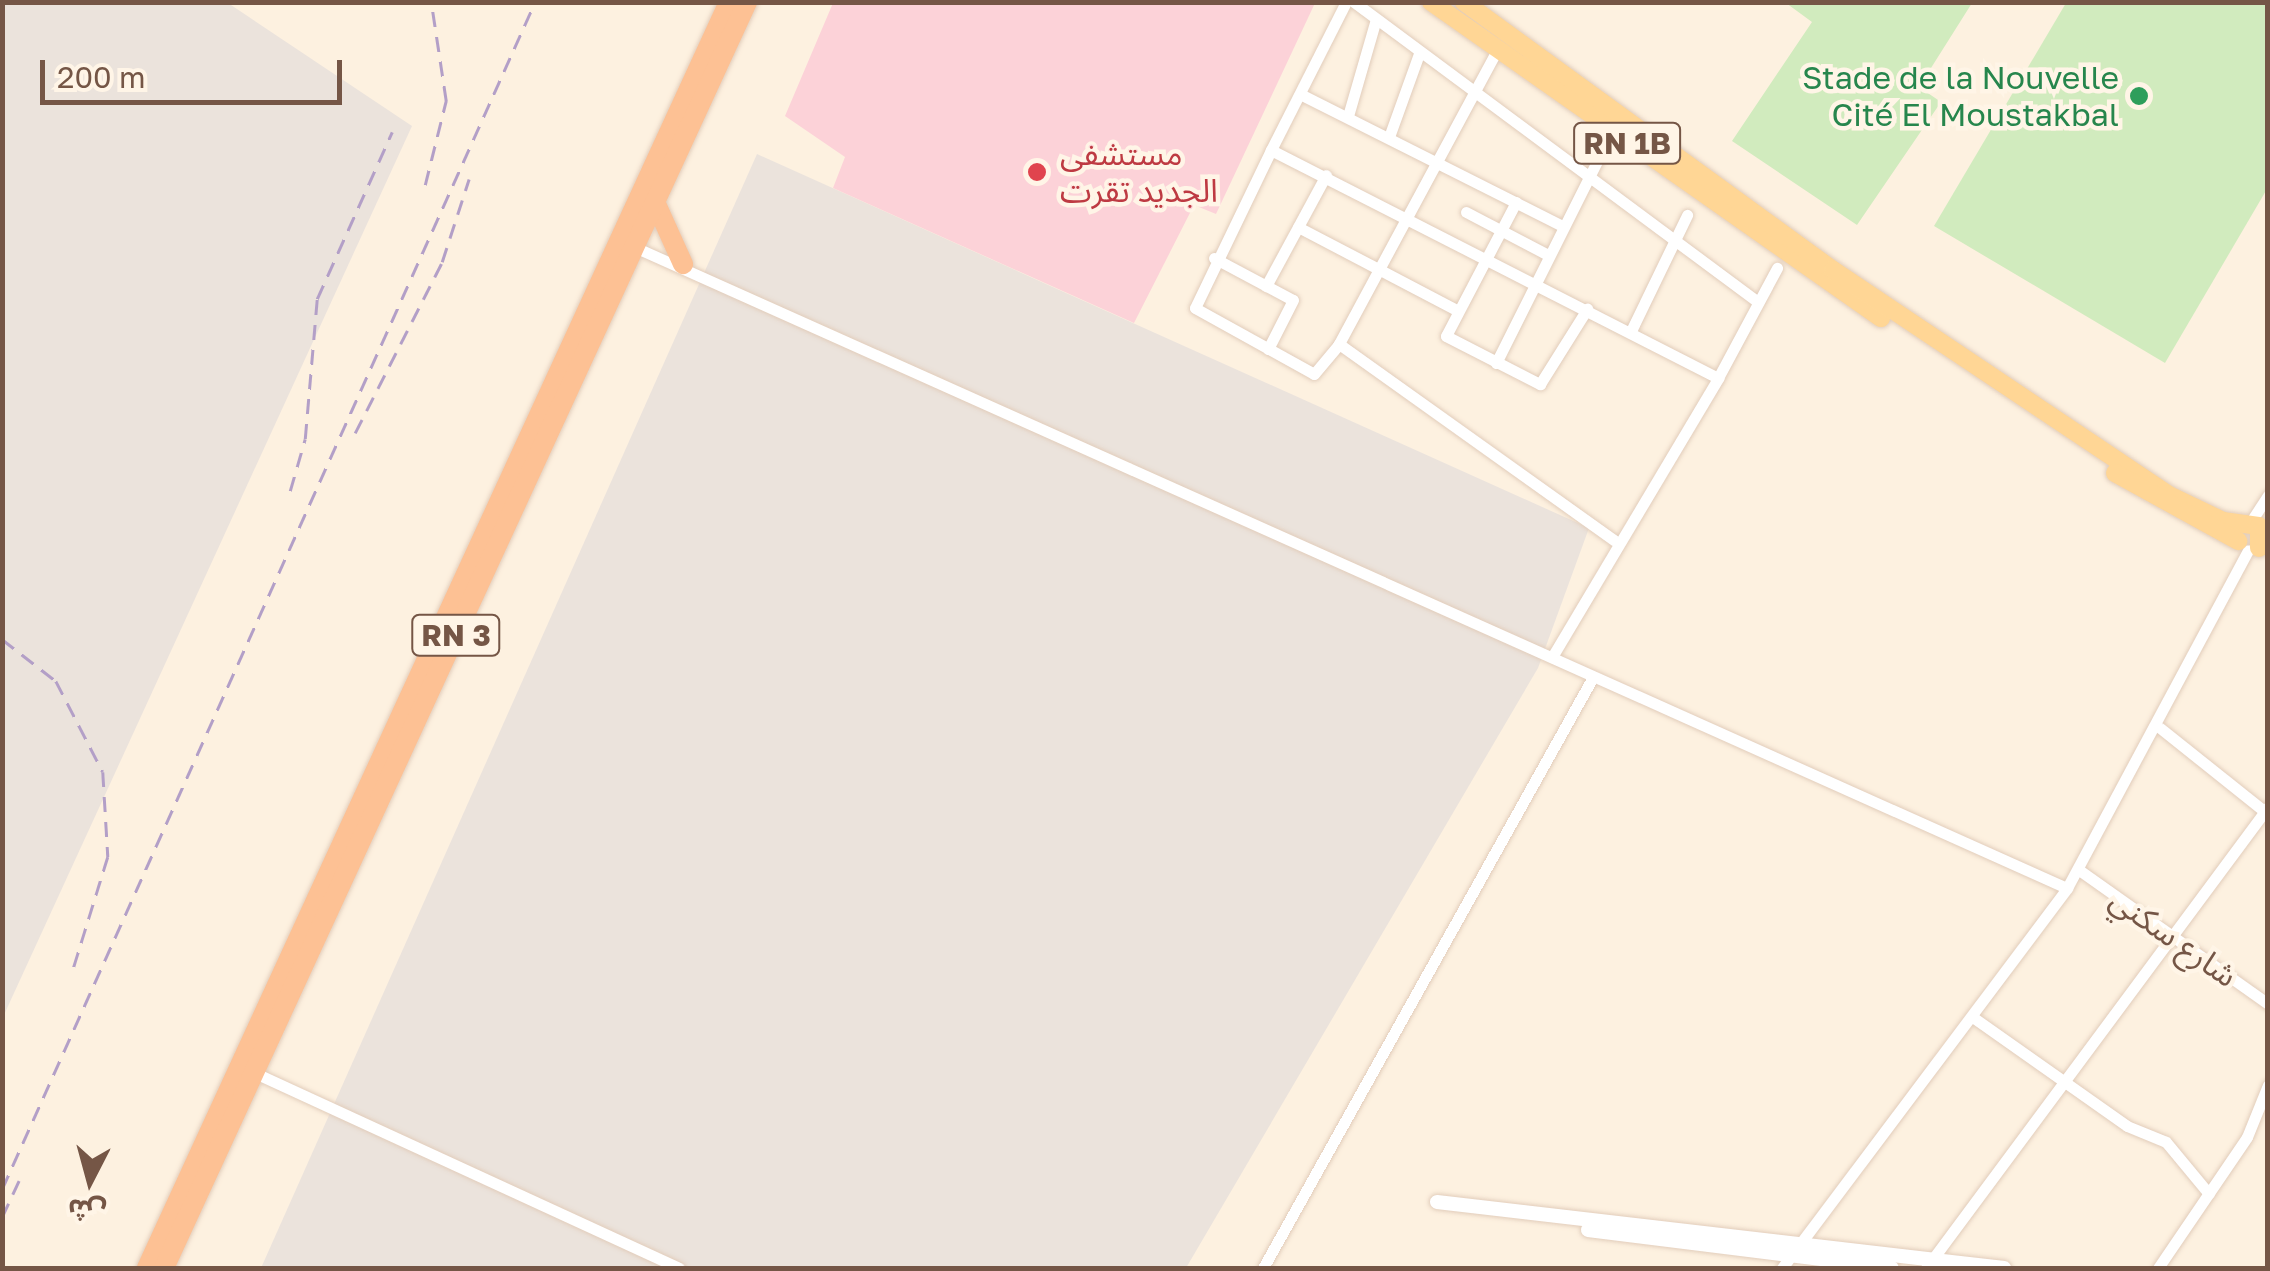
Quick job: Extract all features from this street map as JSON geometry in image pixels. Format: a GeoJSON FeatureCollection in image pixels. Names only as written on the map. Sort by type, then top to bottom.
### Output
{"type":"FeatureCollection","features":[{"type":"Feature","properties":{"kind":"highway","name":"RN 3"},"geometry":{"type":"LineString","coordinates":[[164,1268],[626,244],[729,2]]}},
{"type":"Feature","properties":{"kind":"highway","name":"RN 3"},"geometry":{"type":"LineString","coordinates":[[626,244],[656,200],[748,2]]}},
{"type":"Feature","properties":{"kind":"highway"},"geometry":{"type":"LineString","coordinates":[[656,200],[664,238],[684,264]]}},
{"type":"Feature","properties":{"kind":"highway","name":"RN 3"},"geometry":{"type":"LineString","coordinates":[[147,1268],[517,482]]}},
{"type":"Feature","properties":{"kind":"main road","name":"RN 1B"},"geometry":{"type":"LineString","coordinates":[[1431,2],[1496,52],[1830,275],[2165,508],[2257,537]]}},
{"type":"Feature","properties":{"kind":"main road","name":"RN 1B"},"geometry":{"type":"LineString","coordinates":[[1464,2],[1830,275]]}},
{"type":"Feature","properties":{"kind":"street"},"geometry":{"type":"LineString","coordinates":[[1346,2],[1214,258],[1198,314],[1318,374],[1496,52]]}},
{"type":"Feature","properties":{"kind":"street"},"geometry":{"type":"LineString","coordinates":[[1354,2],[1758,302]]}},
{"type":"Feature","properties":{"kind":"street"},"geometry":{"type":"LineString","coordinates":[[1348,116],[1376,18]]}},
{"type":"Feature","properties":{"kind":"street"},"geometry":{"type":"LineString","coordinates":[[1389,136],[1420,51]]}},
{"type":"Feature","properties":{"kind":"street"},"geometry":{"type":"LineString","coordinates":[[1300,94],[1563,226]]}},
{"type":"Feature","properties":{"kind":"street"},"geometry":{"type":"LineString","coordinates":[[1270,150],[1408,215],[1718,378]]}},
{"type":"Feature","properties":{"kind":"street"},"geometry":{"type":"LineString","coordinates":[[1496,362],[1602,153]]}},
{"type":"Feature","properties":{"kind":"street"},"geometry":{"type":"LineString","coordinates":[[1266,286],[1326,175]]}},
{"type":"Feature","properties":{"kind":"street"},"geometry":{"type":"LineString","coordinates":[[1516,202],[1456,308],[1446,336],[1544,384],[1587,309]]}},
{"type":"Feature","properties":{"kind":"street"},"geometry":{"type":"LineString","coordinates":[[1466,212],[1548,255]]}},
{"type":"Feature","properties":{"kind":"street"},"geometry":{"type":"LineString","coordinates":[[1632,330],[1687,215]]}},
{"type":"Feature","properties":{"kind":"street"},"geometry":{"type":"LineString","coordinates":[[1298,226],[1456,308]]}},
{"type":"Feature","properties":{"kind":"street"},"geometry":{"type":"LineString","coordinates":[[626,244],[684,264],[2067,888]]}},
{"type":"Feature","properties":{"kind":"street"},"geometry":{"type":"LineString","coordinates":[[1214,258],[1293,300],[1268,349]]}},
{"type":"Feature","properties":{"kind":"street"},"geometry":{"type":"LineString","coordinates":[[1552,657],[1614,540],[1718,378],[1777,268]]}},
{"type":"Feature","properties":{"kind":"street"},"geometry":{"type":"LineString","coordinates":[[1338,344],[1614,540]]}},
{"type":"Feature","properties":{"kind":"street"},"geometry":{"type":"LineString","coordinates":[[1782,1268],[1974,1018],[2079,870],[2160,728],[2257,537],[2268,495]]}},
{"type":"Feature","properties":{"kind":"street"},"geometry":{"type":"LineString","coordinates":[[1263,1268],[1593,677]]}},
{"type":"Feature","properties":{"kind":"street"},"geometry":{"type":"LineString","coordinates":[[1930,1264],[2266,809],[2160,728]]}},
{"type":"Feature","properties":{"kind":"street","name":"شارع سكني"},"geometry":{"type":"LineString","coordinates":[[2079,870],[2174,933],[2268,1004]]}},
{"type":"Feature","properties":{"kind":"street"},"geometry":{"type":"LineString","coordinates":[[1974,1018],[2062,1082],[2166,1142],[2209,1194]]}},
{"type":"Feature","properties":{"kind":"street"},"geometry":{"type":"LineString","coordinates":[[254,1072],[679,1268]]}},
{"type":"Feature","properties":{"kind":"street"},"geometry":{"type":"LineString","coordinates":[[2158,1268],[2209,1194],[2268,1086]]}},
{"type":"Feature","properties":{"kind":"street"},"geometry":{"type":"LineString","coordinates":[[1892,1268],[1436,1202],[1804,1244],[1930,1264],[2004,1268]]}},
{"type":"Feature","properties":{"kind":"shaded area"},"geometry":{"type":"Polygon","coordinates":[[[3,2],[228,3],[412,126],[3,1017],[3,2]]]}},
{"type":"Feature","properties":{"kind":"shaded area","name":"مستشفى الجديد تقرت"},"geometry":{"type":"Polygon","coordinates":[[[833,2],[1315,3],[1216,214],[1194,205],[1134,323],[833,188],[845,157],[785,116],[833,2]]]}},
{"type":"Feature","properties":{"kind":"shaded area"},"geometry":{"type":"Polygon","coordinates":[[[757,154],[1589,528],[1538,668],[1186,1268],[261,1268],[757,154]]]}},
{"type":"Feature","properties":{"kind":"green space"},"geometry":{"type":"Polygon","coordinates":[[[1786,3],[1972,3],[1919,87],[1941,102],[1857,225],[1732,141],[1812,22],[1786,3]]]}},
{"type":"Feature","properties":{"kind":"green space","name":"Stade de la Nouvelle Cité El Moustakbal"},"geometry":{"type":"Polygon","coordinates":[[[2066,3],[2267,3],[2267,189],[2165,363],[1934,226],[2066,3]]]}},
{"type":"Feature","properties":{"kind":"railway"},"geometry":{"type":"LineString","coordinates":[[425,185],[446,101],[431,2]]}},
{"type":"Feature","properties":{"kind":"railway"},"geometry":{"type":"LineString","coordinates":[[2,1189],[535,2]]}},
{"type":"Feature","properties":{"kind":"railway"},"geometry":{"type":"LineString","coordinates":[[290,491],[305,439],[317,299],[392,132]]}},
{"type":"Feature","properties":{"kind":"railway"},"geometry":{"type":"LineString","coordinates":[[355,433],[442,262],[469,179]]}},
{"type":"Feature","properties":{"kind":"railway"},"geometry":{"type":"LineString","coordinates":[[2,639],[56,681],[103,772],[108,857],[73,970]]}},
{"type":"Feature","properties":{"kind":"railway"},"geometry":{"type":"LineString","coordinates":[[2,1217],[21,1176]]}},
{"type":"Feature","properties":{"kind":"place","name":"Stade de la Nouvelle Cité El Moustakbal"},"geometry":{"type":"Point","coordinates":[2139,96]}},
{"type":"Feature","properties":{"kind":"place","name":"مستشفى الجديد تقرت"},"geometry":{"type":"Point","coordinates":[1037,172]}}]}
